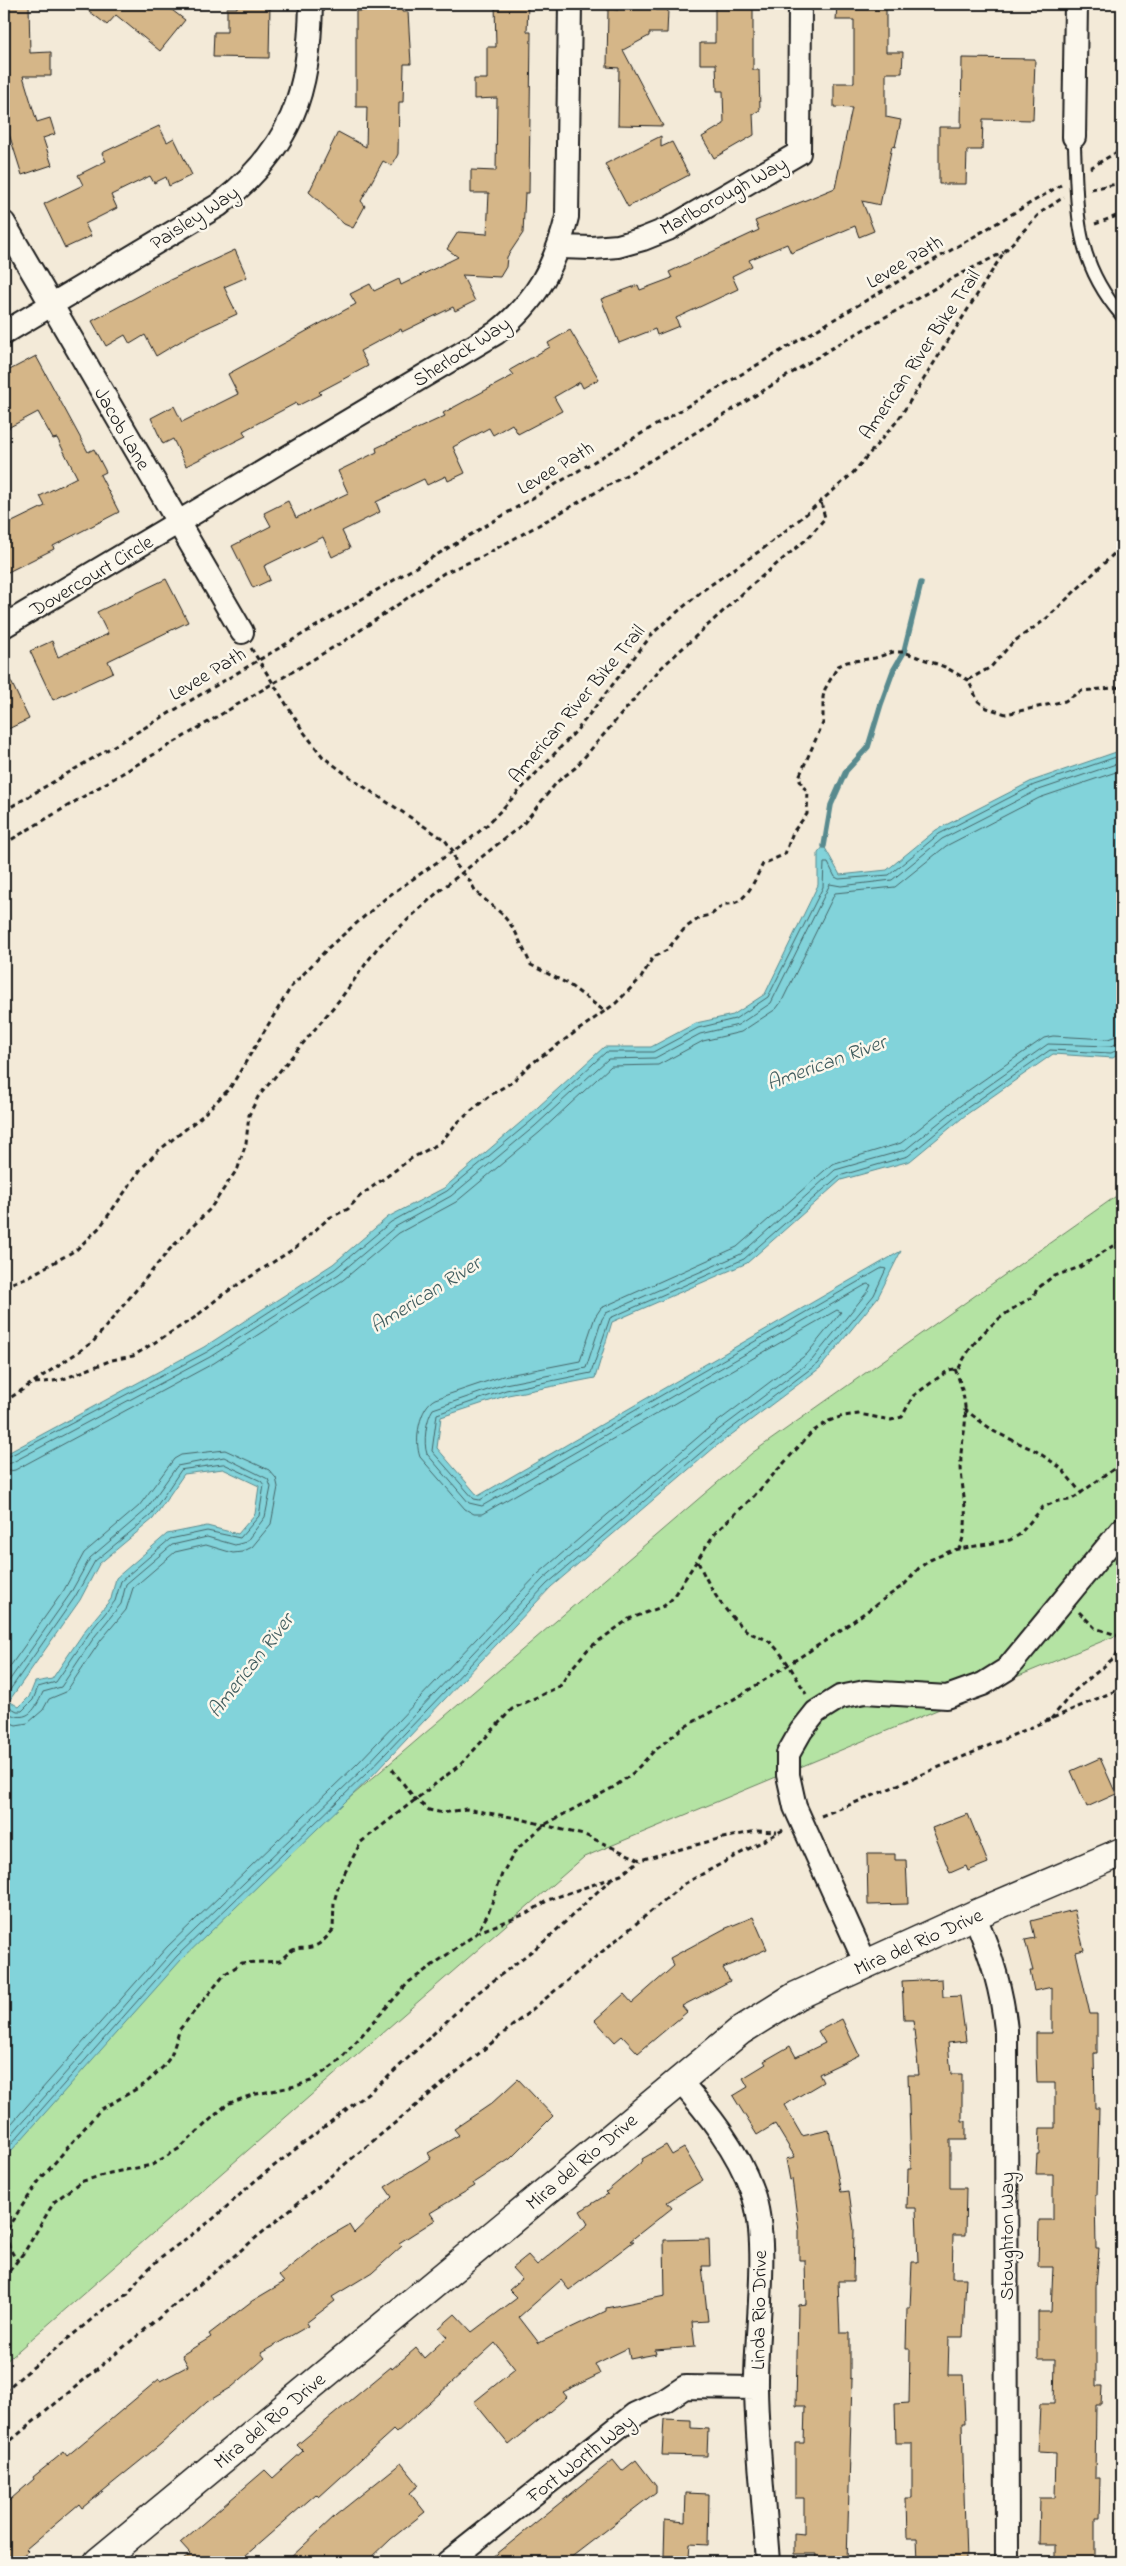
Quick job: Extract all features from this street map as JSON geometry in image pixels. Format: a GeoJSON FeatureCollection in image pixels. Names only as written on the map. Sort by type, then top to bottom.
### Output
{"type":"FeatureCollection","features":[{"type":"Feature","properties":{"kind":"street","name":"Paisley Way"},"geometry":{"type":"LineString","coordinates":[[51,305],[219,205],[242,187],[262,166],[279,142],[293,115],[303,88],[310,44],[310,4]]}},
{"type":"Feature","properties":{"kind":"street","name":"Sherlock Way"},"geometry":{"type":"LineString","coordinates":[[178,523],[496,333],[529,301],[547,275],[560,247],[569,201],[570,4]]}},
{"type":"Feature","properties":{"kind":"street","name":"Marlborough Way"},"geometry":{"type":"LineString","coordinates":[[560,247],[592,248],[618,246],[643,239],[668,229],[799,153],[800,4]]}},
{"type":"Feature","properties":{"kind":"street"},"geometry":{"type":"LineString","coordinates":[[1074,137],[1076,4]]}},
{"type":"Feature","properties":{"kind":"street","name":"Jacob Lane"},"geometry":{"type":"LineString","coordinates":[[4,222],[242,632]]}},
{"type":"Feature","properties":{"kind":"street"},"geometry":{"type":"LineString","coordinates":[[4,333],[51,305]]}},
{"type":"Feature","properties":{"kind":"street","name":"Dovercourt Circle"},"geometry":{"type":"LineString","coordinates":[[4,626],[178,523]]}},
{"type":"Feature","properties":{"kind":"street"},"geometry":{"type":"LineString","coordinates":[[866,1964],[795,1808],[790,1784],[788,1754],[801,1731],[816,1712],[840,1697],[865,1692],[947,1697],[983,1684],[1006,1669],[1122,1529]]}},
{"type":"Feature","properties":{"kind":"street","name":"Mira del Rio Drive"},"geometry":{"type":"LineString","coordinates":[[98,2562],[679,2080],[762,2016],[796,1996],[866,1964],[974,1915],[1122,1852]]}},
{"type":"Feature","properties":{"kind":"street","name":"Stoughton Way"},"geometry":{"type":"LineString","coordinates":[[974,1915],[992,1957],[998,1979],[1006,2030],[1007,2562]]}},
{"type":"Feature","properties":{"kind":"street","name":"Linda Rio Drive"},"geometry":{"type":"LineString","coordinates":[[679,2080],[725,2138],[752,2192],[759,2218],[760,2249],[756,2388],[768,2562]]}},
{"type":"Feature","properties":{"kind":"street","name":"Fort Worth Way"},"geometry":{"type":"LineString","coordinates":[[448,2562],[635,2414],[664,2401],[685,2387],[756,2388]]}},
{"type":"Feature","properties":{"kind":"lane"},"geometry":{"type":"LineString","coordinates":[[1074,137],[1078,226],[1090,267],[1107,298],[1122,316]]}},
{"type":"Feature","properties":{"kind":"path","name":"Levee Path"},"geometry":{"type":"LineString","coordinates":[[4,811],[1122,149]]}},
{"type":"Feature","properties":{"kind":"path","name":"American River Bike Trail"},"geometry":{"type":"LineString","coordinates":[[4,1286],[28,1277],[76,1250],[100,1227],[142,1169],[158,1151],[201,1118],[230,1088],[292,987],[311,966],[353,925],[387,896],[453,852],[487,825],[578,730],[636,655],[666,621],[702,591],[764,548],[821,502],[877,447],[898,420],[1004,252],[1040,213],[1058,200],[1077,193],[1122,182]]}},
{"type":"Feature","properties":{"kind":"path"},"geometry":{"type":"LineString","coordinates":[[1078,226],[1096,224],[1122,214]]}},
{"type":"Feature","properties":{"kind":"path"},"geometry":{"type":"LineString","coordinates":[[4,844],[349,638],[398,607],[419,589],[444,573],[481,557],[553,517],[676,445],[837,344],[949,280],[1004,252]]}},
{"type":"Feature","properties":{"kind":"path"},"geometry":{"type":"LineString","coordinates":[[4,1402],[35,1383],[93,1342],[170,1250],[210,1210],[238,1168],[246,1142],[249,1115],[258,1098],[341,998],[378,947],[462,873],[524,823],[557,782],[575,768],[679,652],[761,577],[808,538],[825,518],[821,502]]}},
{"type":"Feature","properties":{"kind":"path"},"geometry":{"type":"LineString","coordinates":[[968,680],[991,667],[1013,642],[1045,620],[1122,546]]}},
{"type":"Feature","properties":{"kind":"path"},"geometry":{"type":"LineString","coordinates":[[242,632],[272,683],[323,758],[445,840],[453,852],[456,865],[470,881],[476,892],[502,914],[514,929],[531,965],[568,984],[603,1010]]}},
{"type":"Feature","properties":{"kind":"path"},"geometry":{"type":"LineString","coordinates":[[35,1383],[62,1380],[112,1360],[133,1356],[160,1341],[194,1318],[222,1294],[295,1248],[329,1218],[348,1208],[360,1196],[412,1158],[440,1142],[488,1096],[512,1082],[531,1064],[629,991],[641,978],[653,957],[667,950],[685,928],[701,918],[716,912],[724,904],[738,901],[752,889],[763,864],[785,854],[793,832],[807,814],[808,792],[802,786],[799,777],[823,723],[823,696],[838,666],[847,662],[875,658],[893,652],[904,652],[945,667],[968,680],[978,701],[987,708],[1006,714],[1065,701],[1081,692],[1122,687]]}},
{"type":"Feature","properties":{"kind":"path"},"geometry":{"type":"LineString","coordinates":[[18,2261],[8,2245],[6,2232],[39,2181],[100,2110],[145,2084],[163,2068],[171,2056],[180,2029],[225,1974],[242,1963],[280,1961],[297,1947],[314,1946],[333,1930],[334,1902],[339,1884],[350,1859],[361,1842],[461,1764],[512,1709],[528,1700],[551,1693],[560,1686],[576,1662],[589,1648],[629,1619],[664,1606],[671,1600],[698,1562],[715,1533],[754,1496],[812,1432],[829,1421],[843,1416],[859,1414],[891,1420],[902,1417],[913,1396],[950,1370],[959,1368],[972,1343],[986,1330],[1034,1297],[1037,1288],[1052,1277],[1080,1267],[1122,1240]]}},
{"type":"Feature","properties":{"kind":"path"},"geometry":{"type":"LineString","coordinates":[[955,1368],[964,1396],[965,1424],[960,1459],[966,1532],[959,1549]]}},
{"type":"Feature","properties":{"kind":"path"},"geometry":{"type":"LineString","coordinates":[[964,1408],[995,1432],[1036,1451],[1061,1468],[1082,1494]]}},
{"type":"Feature","properties":{"kind":"path"},"geometry":{"type":"LineString","coordinates":[[476,1934],[488,1914],[502,1874],[516,1850],[544,1825],[614,1787],[633,1773],[653,1752],[681,1729],[828,1639],[905,1584],[919,1568],[930,1560],[959,1549],[1010,1540],[1020,1535],[1043,1507],[1058,1501],[1071,1500],[1082,1494],[1122,1463]]}},
{"type":"Feature","properties":{"kind":"path"},"geometry":{"type":"LineString","coordinates":[[698,1562],[718,1602],[748,1632],[769,1641],[788,1665],[816,1712]]}},
{"type":"Feature","properties":{"kind":"path"},"geometry":{"type":"LineString","coordinates":[[1066,1597],[1095,1628],[1117,1636],[1122,1642]]}},
{"type":"Feature","properties":{"kind":"path"},"geometry":{"type":"LineString","coordinates":[[1050,1719],[1072,1693],[1115,1657],[1122,1647]]}},
{"type":"Feature","properties":{"kind":"path"},"geometry":{"type":"LineString","coordinates":[[4,2446],[684,1884],[779,1832],[878,1794],[1122,1688]]}},
{"type":"Feature","properties":{"kind":"path"},"geometry":{"type":"LineString","coordinates":[[392,1769],[415,1799],[436,1813],[466,1809],[544,1825],[587,1836],[640,1860]]}},
{"type":"Feature","properties":{"kind":"path"},"geometry":{"type":"LineString","coordinates":[[4,2278],[18,2261],[41,2220],[54,2202],[80,2182],[94,2177],[152,2165],[166,2158],[227,2104],[311,2081],[337,2063],[354,2046],[409,1982],[476,1934],[528,1912],[548,1900],[611,1879],[629,1870],[640,1860],[757,1831],[779,1832]]}},
{"type":"Feature","properties":{"kind":"path"},"geometry":{"type":"LineString","coordinates":[[4,2391],[103,2310],[128,2294],[142,2276],[161,2257],[219,2214],[262,2176],[387,2078],[471,1998],[546,1940],[611,1879]]}},
{"type":"Feature","properties":{"kind":"path"},"geometry":{"type":"LineString","coordinates":[[4,2226],[10,2224]]}},
{"type":"Feature","properties":{"kind":"green space"},"geometry":{"type":"Polygon","coordinates":[[[1122,1192],[1122,1633],[584,1857],[4,2363],[4,2094],[752,1453],[1122,1192]]]}},
{"type":"Feature","properties":{"kind":"water","name":"American River"},"geometry":{"type":"Polygon","coordinates":[[[1122,750],[1122,1052],[1113,1058],[1053,1054],[967,1114],[910,1161],[841,1180],[747,1263],[612,1322],[595,1378],[508,1395],[441,1417],[437,1448],[478,1496],[901,1251],[878,1297],[820,1368],[715,1447],[551,1587],[371,1777],[181,1960],[4,2159],[4,1455],[204,1347],[333,1264],[388,1217],[444,1188],[527,1117],[604,1047],[651,1047],[696,1023],[733,1015],[765,994],[818,885],[818,853],[824,846],[840,875],[887,870],[936,830],[1032,781],[1122,750]],[[223,1469],[184,1474],[153,1519],[99,1564],[80,1600],[9,1701],[19,1707],[29,1697],[35,1682],[52,1679],[86,1629],[111,1599],[116,1578],[167,1534],[207,1526],[238,1534],[255,1514],[259,1486],[223,1469]]]}},
{"type":"Feature","properties":{"kind":"building"},"geometry":{"type":"Polygon","coordinates":[[[4,4],[29,4],[30,53],[51,52],[51,76],[23,76],[37,122],[50,118],[55,134],[43,138],[52,165],[22,175],[4,118],[4,4]]]}},
{"type":"Feature","properties":{"kind":"building"},"geometry":{"type":"Polygon","coordinates":[[[80,4],[164,4],[185,20],[160,51],[116,15],[107,25],[80,4]]]}},
{"type":"Feature","properties":{"kind":"building"},"geometry":{"type":"Polygon","coordinates":[[[237,4],[270,4],[269,58],[213,57],[214,32],[227,32],[227,8],[237,8],[237,4]]]}},
{"type":"Feature","properties":{"kind":"building"},"geometry":{"type":"Polygon","coordinates":[[[363,4],[402,4],[402,12],[408,12],[411,64],[404,64],[403,102],[399,102],[398,154],[392,166],[383,161],[361,201],[365,206],[353,228],[344,224],[309,192],[338,132],[366,147],[367,107],[356,107],[356,11],[363,11],[363,4]]]}},
{"type":"Feature","properties":{"kind":"building"},"geometry":{"type":"Polygon","coordinates":[[[495,4],[528,4],[527,32],[531,32],[529,193],[525,193],[523,233],[507,257],[506,267],[500,277],[462,275],[475,301],[455,311],[453,307],[402,332],[401,329],[360,351],[368,366],[319,392],[321,394],[297,406],[296,403],[243,431],[246,436],[186,466],[173,439],[163,444],[151,418],[174,406],[182,422],[238,394],[228,374],[356,304],[350,294],[370,284],[374,291],[399,279],[401,285],[458,257],[447,249],[458,232],[487,234],[489,193],[471,193],[471,170],[496,171],[497,98],[474,99],[474,79],[487,79],[487,47],[496,47],[495,4]]]}},
{"type":"Feature","properties":{"kind":"building"},"geometry":{"type":"Polygon","coordinates":[[[618,4],[657,4],[656,10],[668,10],[667,33],[649,33],[649,36],[623,50],[663,126],[618,125],[619,68],[607,67],[608,9],[618,10],[618,4]]]}},
{"type":"Feature","properties":{"kind":"building"},"geometry":{"type":"Polygon","coordinates":[[[715,4],[753,4],[753,70],[759,70],[760,110],[753,114],[754,135],[714,158],[702,137],[724,124],[723,91],[717,91],[716,64],[700,64],[700,43],[715,43],[715,4]]]}},
{"type":"Feature","properties":{"kind":"building"},"geometry":{"type":"Polygon","coordinates":[[[837,4],[886,4],[886,52],[903,52],[902,73],[886,73],[886,117],[901,120],[895,147],[892,146],[880,205],[862,201],[874,231],[859,237],[855,226],[791,253],[787,244],[749,260],[752,266],[732,276],[738,289],[676,318],[679,326],[657,335],[655,329],[619,343],[601,299],[638,285],[640,290],[672,278],[669,272],[759,230],[755,221],[835,188],[852,108],[834,107],[834,83],[854,83],[854,20],[836,20],[837,4]]]}},
{"type":"Feature","properties":{"kind":"building"},"geometry":{"type":"Polygon","coordinates":[[[962,58],[1035,59],[1033,120],[983,119],[982,150],[967,150],[966,184],[939,184],[939,127],[961,127],[962,58]]]}},
{"type":"Feature","properties":{"kind":"building"},"geometry":{"type":"Polygon","coordinates":[[[159,126],[167,142],[174,138],[192,175],[169,186],[166,177],[154,183],[150,176],[111,195],[117,208],[85,224],[91,236],[65,248],[44,204],[83,185],[78,175],[106,161],[102,153],[159,126]]]}},
{"type":"Feature","properties":{"kind":"building"},"geometry":{"type":"Polygon","coordinates":[[[661,136],[661,147],[672,142],[689,175],[628,207],[605,164],[661,136]]]}},
{"type":"Feature","properties":{"kind":"building"},"geometry":{"type":"Polygon","coordinates":[[[235,250],[247,277],[224,287],[237,314],[191,335],[156,356],[145,335],[130,344],[125,335],[106,346],[92,321],[159,285],[235,250]]]}},
{"type":"Feature","properties":{"kind":"building"},"geometry":{"type":"Polygon","coordinates":[[[570,330],[599,379],[583,388],[580,382],[554,397],[562,411],[518,434],[512,424],[493,435],[489,428],[453,447],[465,473],[448,481],[446,476],[427,485],[424,479],[376,502],[380,512],[342,531],[350,548],[332,557],[323,537],[264,566],[270,580],[253,588],[232,546],[271,526],[264,513],[288,501],[296,518],[348,493],[338,471],[377,452],[376,448],[445,416],[443,413],[514,375],[510,370],[550,347],[548,343],[570,330]]]}},
{"type":"Feature","properties":{"kind":"building"},"geometry":{"type":"Polygon","coordinates":[[[36,356],[88,452],[94,449],[106,472],[100,475],[119,512],[53,546],[54,549],[4,574],[4,526],[45,506],[40,496],[77,477],[57,438],[53,439],[38,412],[4,430],[4,373],[36,356]]]}},
{"type":"Feature","properties":{"kind":"building"},"geometry":{"type":"Polygon","coordinates":[[[166,579],[188,622],[108,661],[113,672],[53,700],[30,651],[52,641],[58,657],[108,634],[97,612],[166,579]]]}},
{"type":"Feature","properties":{"kind":"building"},"geometry":{"type":"Polygon","coordinates":[[[4,667],[29,719],[4,731],[4,667]]]}},
{"type":"Feature","properties":{"kind":"building"},"geometry":{"type":"Polygon","coordinates":[[[1100,1758],[1116,1794],[1087,1807],[1071,1771],[1100,1758]]]}},
{"type":"Feature","properties":{"kind":"building"},"geometry":{"type":"Polygon","coordinates":[[[968,1814],[988,1863],[968,1871],[966,1866],[950,1873],[932,1828],[968,1814]]]}},
{"type":"Feature","properties":{"kind":"building"},"geometry":{"type":"Polygon","coordinates":[[[867,1854],[895,1854],[895,1860],[906,1860],[908,1904],[868,1905],[867,1854]]]}},
{"type":"Feature","properties":{"kind":"building"},"geometry":{"type":"Polygon","coordinates":[[[1074,1910],[1084,1950],[1076,1952],[1090,2014],[1097,2014],[1097,2053],[1094,2053],[1095,2108],[1099,2108],[1097,2195],[1095,2195],[1096,2248],[1099,2248],[1096,2287],[1096,2386],[1102,2386],[1101,2404],[1096,2404],[1095,2478],[1100,2478],[1099,2518],[1095,2518],[1095,2562],[1055,2562],[1055,2545],[1039,2545],[1040,2498],[1055,2498],[1056,2453],[1038,2452],[1040,2404],[1054,2404],[1055,2359],[1038,2359],[1038,2312],[1051,2312],[1053,2267],[1038,2267],[1039,2220],[1053,2220],[1053,2174],[1036,2174],[1040,2128],[1055,2128],[1055,2083],[1037,2083],[1036,2033],[1052,2033],[1052,1987],[1034,1991],[1030,1971],[1033,1971],[1025,1940],[1035,1938],[1031,1921],[1074,1910]]]}},
{"type":"Feature","properties":{"kind":"building"},"geometry":{"type":"Polygon","coordinates":[[[753,1917],[767,1949],[723,1968],[730,1981],[682,2006],[687,2012],[638,2053],[622,2036],[615,2042],[595,2020],[624,1994],[632,2003],[674,1966],[670,1958],[724,1929],[753,1917]]]}},
{"type":"Feature","properties":{"kind":"building"},"geometry":{"type":"Polygon","coordinates":[[[942,1979],[943,1997],[960,1996],[966,2041],[948,2043],[951,2074],[962,2074],[962,2121],[966,2121],[966,2140],[950,2140],[950,2188],[966,2188],[965,2235],[953,2235],[952,2278],[966,2278],[963,2337],[949,2337],[948,2375],[963,2375],[965,2423],[962,2423],[966,2562],[918,2562],[917,2538],[907,2538],[906,2498],[912,2498],[912,2443],[896,2443],[895,2404],[909,2403],[910,2349],[906,2349],[907,2308],[910,2308],[912,2262],[918,2262],[916,2208],[907,2208],[908,2168],[911,2168],[908,2075],[919,2075],[913,2020],[904,2020],[902,1981],[942,1979]]]}},
{"type":"Feature","properties":{"kind":"building"},"geometry":{"type":"Polygon","coordinates":[[[842,2019],[859,2055],[819,2074],[823,2082],[784,2105],[802,2136],[829,2130],[841,2192],[849,2191],[854,2229],[853,2281],[838,2281],[840,2333],[850,2333],[850,2378],[852,2379],[847,2562],[815,2562],[816,2554],[794,2554],[794,2533],[804,2534],[804,2498],[795,2498],[795,2443],[804,2443],[805,2406],[796,2406],[798,2305],[806,2304],[805,2260],[799,2260],[799,2231],[792,2179],[790,2180],[786,2159],[795,2157],[775,2124],[757,2135],[733,2096],[748,2087],[743,2078],[766,2064],[764,2061],[790,2046],[796,2057],[825,2043],[818,2031],[842,2019]]]}},
{"type":"Feature","properties":{"kind":"building"},"geometry":{"type":"Polygon","coordinates":[[[518,2079],[553,2116],[510,2159],[473,2183],[475,2186],[430,2213],[435,2220],[399,2243],[402,2246],[373,2272],[332,2297],[335,2301],[306,2323],[308,2326],[261,2353],[265,2358],[232,2387],[207,2402],[161,2444],[82,2508],[79,2504],[26,2549],[28,2551],[16,2562],[4,2562],[4,2505],[34,2479],[33,2477],[64,2452],[67,2456],[159,2379],[160,2381],[188,2366],[182,2355],[211,2337],[209,2334],[252,2301],[284,2282],[279,2276],[323,2240],[349,2225],[354,2233],[392,2197],[385,2187],[431,2158],[428,2153],[459,2135],[454,2129],[491,2104],[518,2079]]]}},
{"type":"Feature","properties":{"kind":"building"},"geometry":{"type":"Polygon","coordinates":[[[666,2145],[672,2155],[684,2148],[703,2180],[667,2202],[672,2208],[630,2241],[634,2241],[569,2290],[561,2280],[519,2317],[539,2343],[606,2311],[606,2308],[665,2296],[664,2240],[709,2239],[710,2266],[702,2266],[708,2321],[692,2322],[695,2347],[655,2350],[656,2354],[630,2359],[628,2348],[595,2364],[600,2374],[563,2392],[567,2397],[509,2445],[474,2402],[515,2369],[495,2343],[396,2433],[393,2430],[319,2497],[316,2494],[238,2562],[181,2562],[190,2554],[180,2543],[265,2470],[273,2478],[303,2451],[297,2445],[416,2348],[424,2358],[447,2337],[439,2328],[455,2314],[472,2332],[517,2298],[509,2290],[522,2279],[512,2268],[528,2255],[537,2265],[588,2224],[580,2211],[608,2194],[606,2192],[643,2161],[642,2159],[666,2145]]]}},
{"type":"Feature","properties":{"kind":"building"},"geometry":{"type":"Polygon","coordinates":[[[664,2419],[691,2420],[691,2428],[708,2429],[707,2456],[662,2455],[664,2419]]]}},
{"type":"Feature","properties":{"kind":"building"},"geometry":{"type":"Polygon","coordinates":[[[613,2460],[622,2471],[636,2460],[656,2486],[656,2492],[565,2562],[487,2562],[613,2460]]]}},
{"type":"Feature","properties":{"kind":"building"},"geometry":{"type":"Polygon","coordinates":[[[401,2463],[419,2485],[410,2493],[425,2512],[391,2539],[367,2562],[286,2562],[336,2515],[401,2463]]]}},
{"type":"Feature","properties":{"kind":"building"},"geometry":{"type":"Polygon","coordinates":[[[686,2493],[709,2494],[708,2545],[690,2544],[689,2556],[664,2556],[665,2520],[685,2522],[686,2493]]]}},
{"type":"Feature","properties":{"kind":"waterway"},"geometry":{"type":"LineString","coordinates":[[824,846],[831,805],[846,771],[868,747],[893,671],[904,652],[921,583]]}}]}
